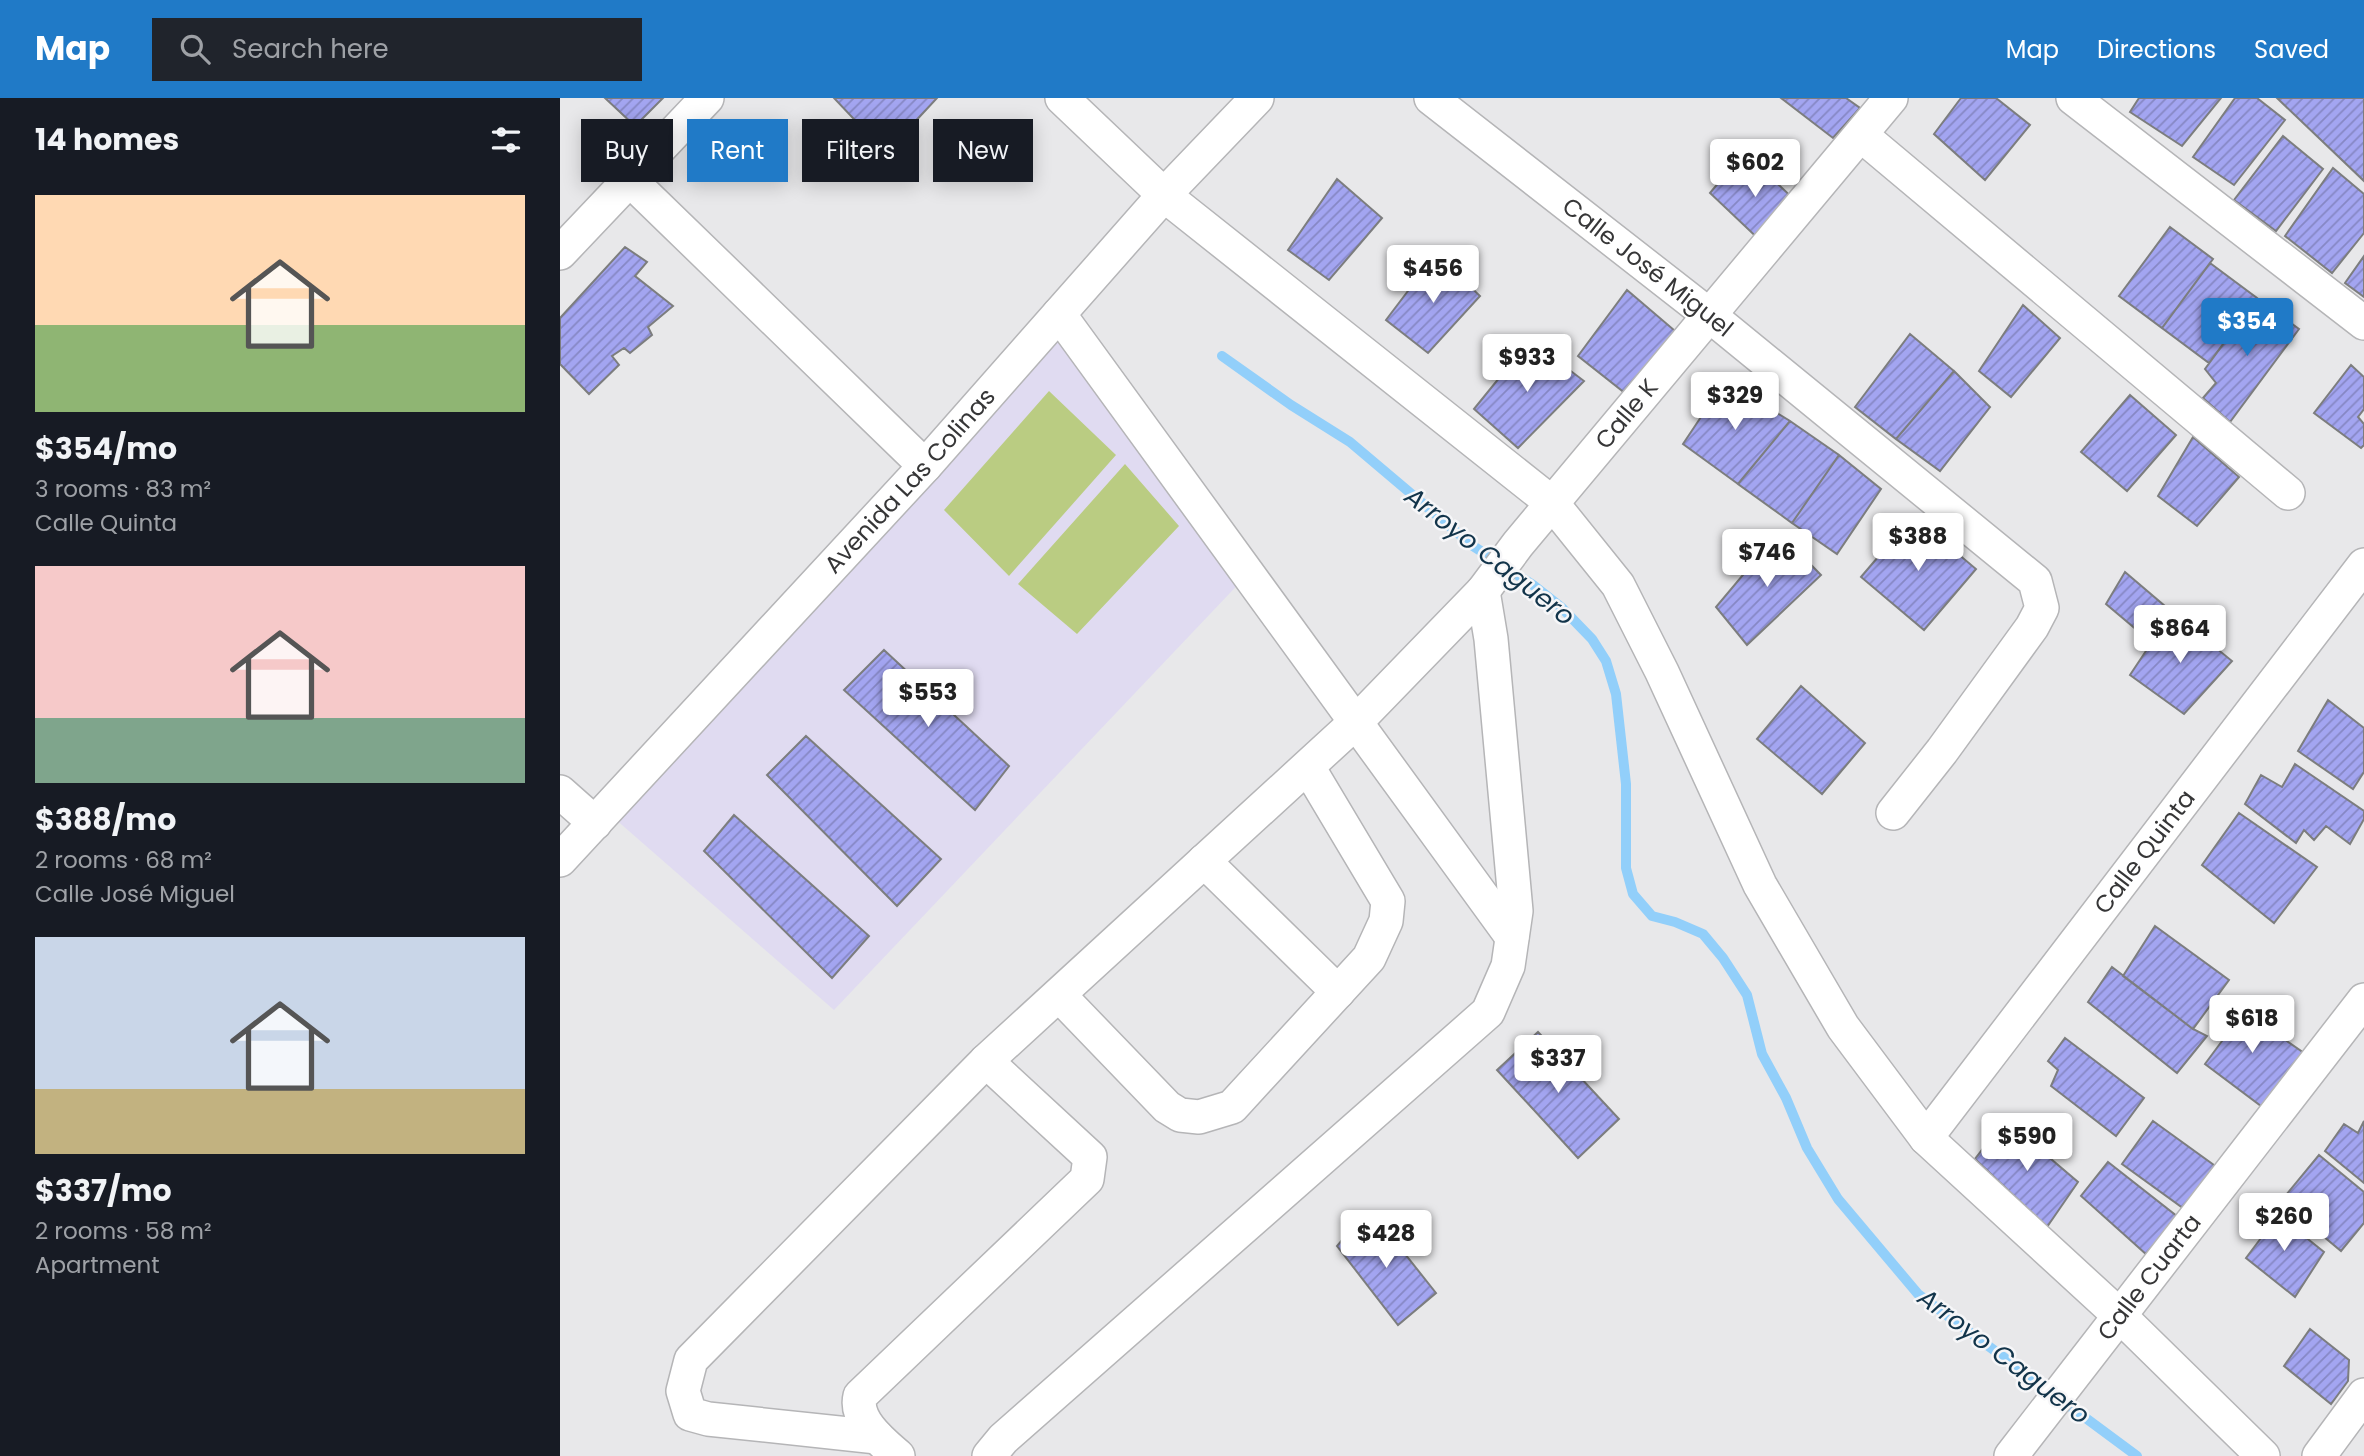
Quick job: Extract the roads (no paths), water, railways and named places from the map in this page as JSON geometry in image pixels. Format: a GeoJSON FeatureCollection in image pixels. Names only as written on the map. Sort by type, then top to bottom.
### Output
{"type":"FeatureCollection","features":[{"type":"Feature","properties":{"kind":"street"},"geometry":{"type":"LineString","coordinates":[[673,133],[707,98]]}},
{"type":"Feature","properties":{"kind":"street"},"geometry":{"type":"LineString","coordinates":[[1062,98],[1164,195],[1552,503],[1618,585],[1662,672],[1760,885],[1843,1027],[1926,1138],[2120,1316],[2263,1456]]}},
{"type":"Feature","properties":{"kind":"street","name":"Avenida Las Colinas"},"geometry":{"type":"LineString","coordinates":[[560,860],[925,466],[1164,195],[1257,98]]}},
{"type":"Feature","properties":{"kind":"street","name":"Calle José Miguel"},"geometry":{"type":"LineString","coordinates":[[1431,98],[1709,315],[2035,581],[2042,608],[2032,628],[1893,813]]}},
{"type":"Feature","properties":{"kind":"street","name":"Calle K"},"geometry":{"type":"LineString","coordinates":[[887,1447],[690,1414],[683,1391],[691,1360],[986,1061],[1356,722],[1488,584],[1518,544],[1891,98]]}},
{"type":"Feature","properties":{"kind":"street"},"geometry":{"type":"LineString","coordinates":[[2073,98],[2364,323]]}},
{"type":"Feature","properties":{"kind":"street"},"geometry":{"type":"LineString","coordinates":[[1861,135],[2288,493]]}},
{"type":"Feature","properties":{"kind":"street"},"geometry":{"type":"LineString","coordinates":[[560,253],[626,182]]}},
{"type":"Feature","properties":{"kind":"street"},"geometry":{"type":"LineString","coordinates":[[632,182],[925,466]]}},
{"type":"Feature","properties":{"kind":"street"},"geometry":{"type":"LineString","coordinates":[[1059,314],[1512,937]]}},
{"type":"Feature","properties":{"kind":"street","name":"Calle Quinta"},"geometry":{"type":"LineString","coordinates":[[1926,1138],[2364,565]]}},
{"type":"Feature","properties":{"kind":"street"},"geometry":{"type":"LineString","coordinates":[[989,1456],[1003,1439],[1488,1012],[1508,966],[1516,911],[1488,584]]}},
{"type":"Feature","properties":{"kind":"street"},"geometry":{"type":"LineString","coordinates":[[1059,995],[1167,1107],[1180,1115],[1199,1117],[1232,1107],[1369,958],[1386,921],[1388,901],[1308,767]]}},
{"type":"Feature","properties":{"kind":"street"},"geometry":{"type":"LineString","coordinates":[[560,792],[595,823]]}},
{"type":"Feature","properties":{"kind":"street"},"geometry":{"type":"LineString","coordinates":[[1204,861],[1338,992]]}},
{"type":"Feature","properties":{"kind":"street","name":"Calle Cuarta"},"geometry":{"type":"LineString","coordinates":[[2011,1456],[2364,1000]]}},
{"type":"Feature","properties":{"kind":"street"},"geometry":{"type":"LineString","coordinates":[[887,1447],[862,1415],[858,1404],[860,1396],[1087,1179],[1090,1157],[986,1061]]}},
{"type":"Feature","properties":{"kind":"street"},"geometry":{"type":"LineString","coordinates":[[2319,1456],[2364,1395]]}},
{"type":"Feature","properties":{"kind":"waterway","name":"Arroyo Caguero"},"geometry":{"type":"LineString","coordinates":[[1222,356],[1291,405],[1350,442],[1473,546],[1533,585],[1562,608],[1592,639],[1606,661],[1616,694],[1626,784],[1626,868],[1633,894],[1652,916],[1703,934],[1723,958],[1747,995],[1762,1054],[1786,1098],[1807,1148],[1838,1199],[1918,1294],[2137,1456]]}}]}
